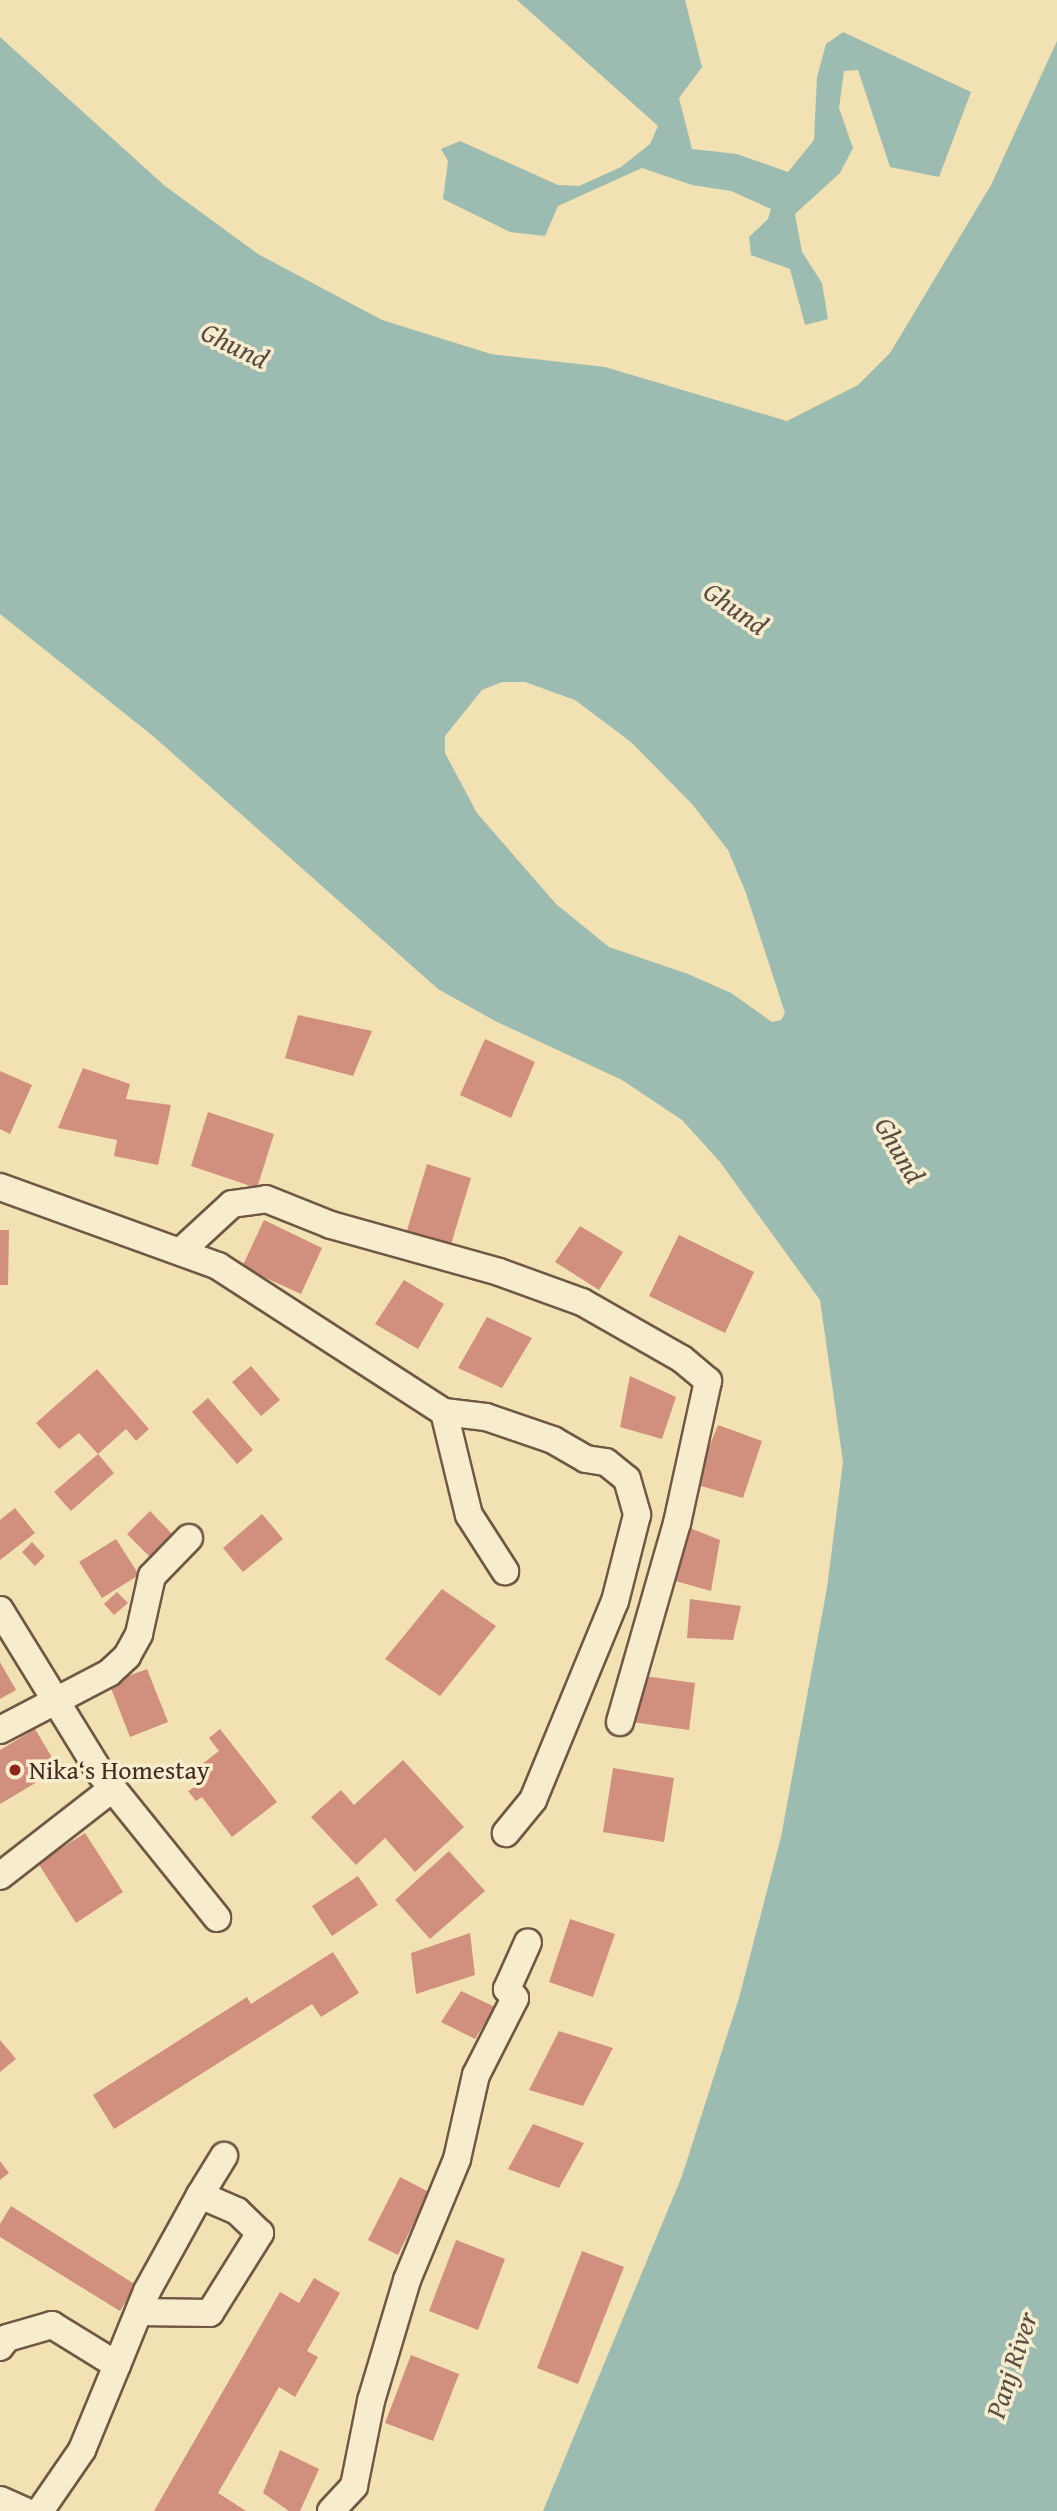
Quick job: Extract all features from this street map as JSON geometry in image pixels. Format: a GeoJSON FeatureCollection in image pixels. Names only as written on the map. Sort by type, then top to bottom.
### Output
{"type":"FeatureCollection","features":[{"type":"Feature","properties":{"kind":"street"},"geometry":{"type":"LineString","coordinates":[[0,1187],[218,1266],[444,1412],[486,1417],[606,1462],[627,1479],[637,1515],[615,1601],[534,1800],[506,1833]]}},
{"type":"Feature","properties":{"kind":"street"},"geometry":{"type":"LineString","coordinates":[[181,1251],[232,1204],[266,1199],[331,1225],[499,1272],[582,1302],[682,1359],[708,1381],[677,1523],[620,1721]]}},
{"type":"Feature","properties":{"kind":"street"},"geometry":{"type":"LineString","coordinates":[[444,1412],[469,1514],[505,1571]]}},
{"type":"Feature","properties":{"kind":"street"},"geometry":{"type":"LineString","coordinates":[[0,1730],[109,1673],[127,1656],[139,1634],[152,1576],[189,1538]]}},
{"type":"Feature","properties":{"kind":"street"},"geometry":{"type":"LineString","coordinates":[[0,1610],[113,1788],[217,1918]]}},
{"type":"Feature","properties":{"kind":"street"},"geometry":{"type":"LineString","coordinates":[[0,1876],[113,1788]]}},
{"type":"Feature","properties":{"kind":"street"},"geometry":{"type":"LineString","coordinates":[[331,2511],[354,2486],[372,2401],[407,2280],[457,2159],[476,2075],[515,1998],[507,1989],[528,1942]]}},
{"type":"Feature","properties":{"kind":"street"},"geometry":{"type":"LineString","coordinates":[[40,2511],[82,2449],[139,2312],[224,2156]]}},
{"type":"Feature","properties":{"kind":"street"},"geometry":{"type":"LineString","coordinates":[[139,2312],[210,2313],[260,2233],[237,2211],[200,2196]]}},
{"type":"Feature","properties":{"kind":"street"},"geometry":{"type":"LineString","coordinates":[[0,2347],[7,2338],[52,2325],[117,2365]]}},
{"type":"Feature","properties":{"kind":"street"},"geometry":{"type":"LineString","coordinates":[[0,2500],[25,2511]]}},
{"type":"Feature","properties":{"kind":"water"},"geometry":{"type":"Polygon","coordinates":[[[517,0],[685,0],[702,67],[679,98],[692,149],[737,154],[788,172],[814,140],[817,77],[826,44],[843,32],[971,92],[939,177],[890,167],[858,70],[844,71],[839,108],[853,148],[840,173],[795,214],[802,252],[822,283],[828,319],[805,325],[790,269],[751,255],[749,237],[768,219],[771,209],[731,191],[692,185],[642,168],[558,206],[545,236],[510,232],[443,199],[448,161],[441,149],[460,141],[558,185],[579,186],[621,167],[650,144],[658,126],[517,0]]]}},
{"type":"Feature","properties":{"kind":"water"},"geometry":{"type":"Polygon","coordinates":[[[0,37],[165,186],[258,254],[382,320],[491,354],[605,367],[787,421],[858,385],[890,353],[991,185],[1057,41],[1057,2511],[543,2511],[682,2176],[739,1998],[781,1837],[827,1588],[843,1462],[820,1300],[720,1162],[682,1120],[622,1080],[495,1021],[438,989],[153,736],[0,614],[0,37]],[[502,682],[482,690],[445,736],[445,753],[477,813],[556,904],[609,947],[688,974],[731,993],[772,1022],[781,1020],[785,1013],[746,893],[728,850],[692,804],[631,742],[575,700],[525,682],[502,682]]]}},
{"type":"Feature","properties":{"kind":"building"},"geometry":{"type":"Polygon","coordinates":[[[298,1015],[372,1031],[353,1076],[285,1058],[298,1015]]]}},
{"type":"Feature","properties":{"kind":"building"},"geometry":{"type":"Polygon","coordinates":[[[485,1039],[535,1062],[511,1118],[460,1095],[485,1039]]]}},
{"type":"Feature","properties":{"kind":"building"},"geometry":{"type":"Polygon","coordinates":[[[83,1068],[130,1084],[126,1099],[171,1105],[158,1165],[114,1156],[117,1140],[58,1128],[83,1068]]]}},
{"type":"Feature","properties":{"kind":"building"},"geometry":{"type":"Polygon","coordinates":[[[0,1071],[32,1085],[10,1134],[0,1129],[0,1071]]]}},
{"type":"Feature","properties":{"kind":"building"},"geometry":{"type":"Polygon","coordinates":[[[208,1112],[274,1134],[257,1188],[191,1166],[208,1112]]]}},
{"type":"Feature","properties":{"kind":"building"},"geometry":{"type":"Polygon","coordinates":[[[427,1164],[471,1178],[449,1251],[405,1237],[427,1164]]]}},
{"type":"Feature","properties":{"kind":"building"},"geometry":{"type":"Polygon","coordinates":[[[264,1220],[322,1248],[301,1294],[242,1267],[264,1220]]]}},
{"type":"Feature","properties":{"kind":"building"},"geometry":{"type":"Polygon","coordinates":[[[580,1226],[623,1252],[599,1290],[555,1262],[580,1226]]]}},
{"type":"Feature","properties":{"kind":"building"},"geometry":{"type":"Polygon","coordinates":[[[0,1230],[9,1230],[8,1285],[0,1285],[0,1230]]]}},
{"type":"Feature","properties":{"kind":"building"},"geometry":{"type":"Polygon","coordinates":[[[679,1235],[754,1272],[725,1333],[649,1296],[679,1235]]]}},
{"type":"Feature","properties":{"kind":"building"},"geometry":{"type":"Polygon","coordinates":[[[404,1280],[444,1304],[418,1349],[375,1324],[404,1280]]]}},
{"type":"Feature","properties":{"kind":"building"},"geometry":{"type":"Polygon","coordinates":[[[487,1317],[532,1338],[502,1388],[458,1368],[487,1317]]]}},
{"type":"Feature","properties":{"kind":"building"},"geometry":{"type":"Polygon","coordinates":[[[251,1366],[280,1400],[261,1416],[232,1382],[251,1366]]]}},
{"type":"Feature","properties":{"kind":"building"},"geometry":{"type":"Polygon","coordinates":[[[97,1369],[149,1429],[136,1441],[126,1429],[98,1454],[79,1433],[59,1449],[36,1423],[97,1369]]]}},
{"type":"Feature","properties":{"kind":"building"},"geometry":{"type":"Polygon","coordinates":[[[630,1376],[676,1397],[662,1439],[620,1427],[630,1376]]]}},
{"type":"Feature","properties":{"kind":"building"},"geometry":{"type":"Polygon","coordinates":[[[208,1398],[253,1450],[237,1464],[192,1412],[208,1398]]]}},
{"type":"Feature","properties":{"kind":"building"},"geometry":{"type":"Polygon","coordinates":[[[718,1425],[762,1441],[743,1498],[694,1484],[718,1425]]]}},
{"type":"Feature","properties":{"kind":"building"},"geometry":{"type":"Polygon","coordinates":[[[98,1454],[114,1473],[71,1511],[54,1492],[98,1454]]]}},
{"type":"Feature","properties":{"kind":"building"},"geometry":{"type":"Polygon","coordinates":[[[15,1508],[35,1533],[0,1560],[0,1520],[15,1508]]]}},
{"type":"Feature","properties":{"kind":"building"},"geometry":{"type":"Polygon","coordinates":[[[150,1511],[176,1538],[153,1560],[127,1534],[150,1511]]]}},
{"type":"Feature","properties":{"kind":"building"},"geometry":{"type":"Polygon","coordinates":[[[262,1514],[283,1539],[243,1572],[223,1548],[262,1514]]]}},
{"type":"Feature","properties":{"kind":"building"},"geometry":{"type":"Polygon","coordinates":[[[677,1523],[720,1540],[711,1591],[661,1577],[677,1523]]]}},
{"type":"Feature","properties":{"kind":"building"},"geometry":{"type":"Polygon","coordinates":[[[116,1539],[139,1575],[102,1598],[79,1562],[116,1539]]]}},
{"type":"Feature","properties":{"kind":"building"},"geometry":{"type":"Polygon","coordinates":[[[32,1542],[45,1556],[35,1566],[22,1552],[32,1542]]]}},
{"type":"Feature","properties":{"kind":"building"},"geometry":{"type":"Polygon","coordinates":[[[442,1589],[496,1626],[440,1696],[385,1659],[442,1589]]]}},
{"type":"Feature","properties":{"kind":"building"},"geometry":{"type":"Polygon","coordinates":[[[117,1592],[128,1603],[114,1615],[104,1604],[117,1592]]]}},
{"type":"Feature","properties":{"kind":"building"},"geometry":{"type":"Polygon","coordinates":[[[690,1599],[741,1606],[733,1640],[687,1638],[690,1599]]]}},
{"type":"Feature","properties":{"kind":"building"},"geometry":{"type":"Polygon","coordinates":[[[0,1662],[16,1690],[0,1699],[0,1662]]]}},
{"type":"Feature","properties":{"kind":"building"},"geometry":{"type":"Polygon","coordinates":[[[147,1669],[168,1722],[130,1737],[109,1683],[147,1669]]]}},
{"type":"Feature","properties":{"kind":"building"},"geometry":{"type":"Polygon","coordinates":[[[637,1675],[695,1683],[689,1730],[632,1722],[637,1675]]]}},
{"type":"Feature","properties":{"kind":"building"},"geometry":{"type":"Polygon","coordinates":[[[35,1729],[59,1769],[0,1804],[0,1750],[35,1729]]]}},
{"type":"Feature","properties":{"kind":"building"},"geometry":{"type":"Polygon","coordinates":[[[220,1729],[277,1802],[232,1837],[202,1797],[196,1801],[188,1791],[196,1786],[188,1775],[219,1751],[209,1738],[220,1729]]]}},
{"type":"Feature","properties":{"kind":"building"},"geometry":{"type":"Polygon","coordinates":[[[403,1760],[464,1827],[415,1872],[385,1838],[356,1865],[311,1817],[341,1790],[354,1805],[403,1760]]]}},
{"type":"Feature","properties":{"kind":"building"},"geometry":{"type":"Polygon","coordinates":[[[613,1768],[674,1778],[664,1842],[603,1832],[613,1768]]]}},
{"type":"Feature","properties":{"kind":"building"},"geometry":{"type":"Polygon","coordinates":[[[85,1833],[123,1892],[76,1923],[38,1863],[85,1833]]]}},
{"type":"Feature","properties":{"kind":"building"},"geometry":{"type":"Polygon","coordinates":[[[449,1851],[485,1891],[430,1939],[395,1900],[449,1851]]]}},
{"type":"Feature","properties":{"kind":"building"},"geometry":{"type":"Polygon","coordinates":[[[358,1876],[378,1905],[332,1936],[312,1906],[358,1876]]]}},
{"type":"Feature","properties":{"kind":"building"},"geometry":{"type":"Polygon","coordinates":[[[570,1919],[615,1934],[593,1997],[549,1982],[570,1919]]]}},
{"type":"Feature","properties":{"kind":"building"},"geometry":{"type":"Polygon","coordinates":[[[470,1933],[475,1975],[416,1994],[411,1953],[470,1933]]]}},
{"type":"Feature","properties":{"kind":"building"},"geometry":{"type":"Polygon","coordinates":[[[333,1952],[359,1993],[321,2017],[312,2004],[114,2129],[93,2095],[247,1997],[251,2004],[333,1952]]]}},
{"type":"Feature","properties":{"kind":"building"},"geometry":{"type":"Polygon","coordinates":[[[461,1991],[495,2007],[475,2039],[441,2022],[461,1991]]]}},
{"type":"Feature","properties":{"kind":"building"},"geometry":{"type":"Polygon","coordinates":[[[559,2031],[613,2048],[583,2106],[529,2090],[559,2031]]]}},
{"type":"Feature","properties":{"kind":"building"},"geometry":{"type":"Polygon","coordinates":[[[0,2040],[16,2059],[0,2072],[0,2040]]]}},
{"type":"Feature","properties":{"kind":"building"},"geometry":{"type":"Polygon","coordinates":[[[533,2124],[584,2143],[559,2188],[508,2169],[533,2124]]]}},
{"type":"Feature","properties":{"kind":"building"},"geometry":{"type":"Polygon","coordinates":[[[0,2161],[9,2173],[0,2180],[0,2161]]]}},
{"type":"Feature","properties":{"kind":"building"},"geometry":{"type":"Polygon","coordinates":[[[400,2177],[429,2192],[398,2255],[368,2240],[400,2177]]]}},
{"type":"Feature","properties":{"kind":"building"},"geometry":{"type":"Polygon","coordinates":[[[11,2206],[136,2285],[120,2311],[0,2237],[0,2224],[11,2206]]]}},
{"type":"Feature","properties":{"kind":"building"},"geometry":{"type":"Polygon","coordinates":[[[456,2240],[505,2259],[478,2330],[429,2311],[456,2240]]]}},
{"type":"Feature","properties":{"kind":"building"},"geometry":{"type":"Polygon","coordinates":[[[582,2251],[624,2267],[578,2384],[537,2368],[582,2251]]]}},
{"type":"Feature","properties":{"kind":"building"},"geometry":{"type":"Polygon","coordinates":[[[314,2278],[340,2293],[307,2351],[318,2357],[295,2397],[279,2387],[218,2493],[246,2511],[154,2511],[280,2292],[299,2303],[314,2278]]]}},
{"type":"Feature","properties":{"kind":"building"},"geometry":{"type":"Polygon","coordinates":[[[411,2355],[459,2374],[433,2441],[385,2423],[411,2355]]]}},
{"type":"Feature","properties":{"kind":"building"},"geometry":{"type":"Polygon","coordinates":[[[280,2450],[319,2469],[300,2511],[289,2511],[263,2493],[280,2450]]]}},
{"type":"Feature","properties":{"kind":"place","name":"Nika‘s Homestay"},"geometry":{"type":"Point","coordinates":[15,1770]}},
{"type":"Feature","properties":{"kind":"water label","name":"Ghund"},"geometry":{"type":"Point","coordinates":[235,345]}},
{"type":"Feature","properties":{"kind":"water label","name":"Ghund"},"geometry":{"type":"Point","coordinates":[736,608]}},
{"type":"Feature","properties":{"kind":"water label","name":"Ghund"},"geometry":{"type":"Point","coordinates":[900,1150]}},
{"type":"Feature","properties":{"kind":"water label","name":"Panj River"},"geometry":{"type":"Point","coordinates":[1011,2365]}}]}
